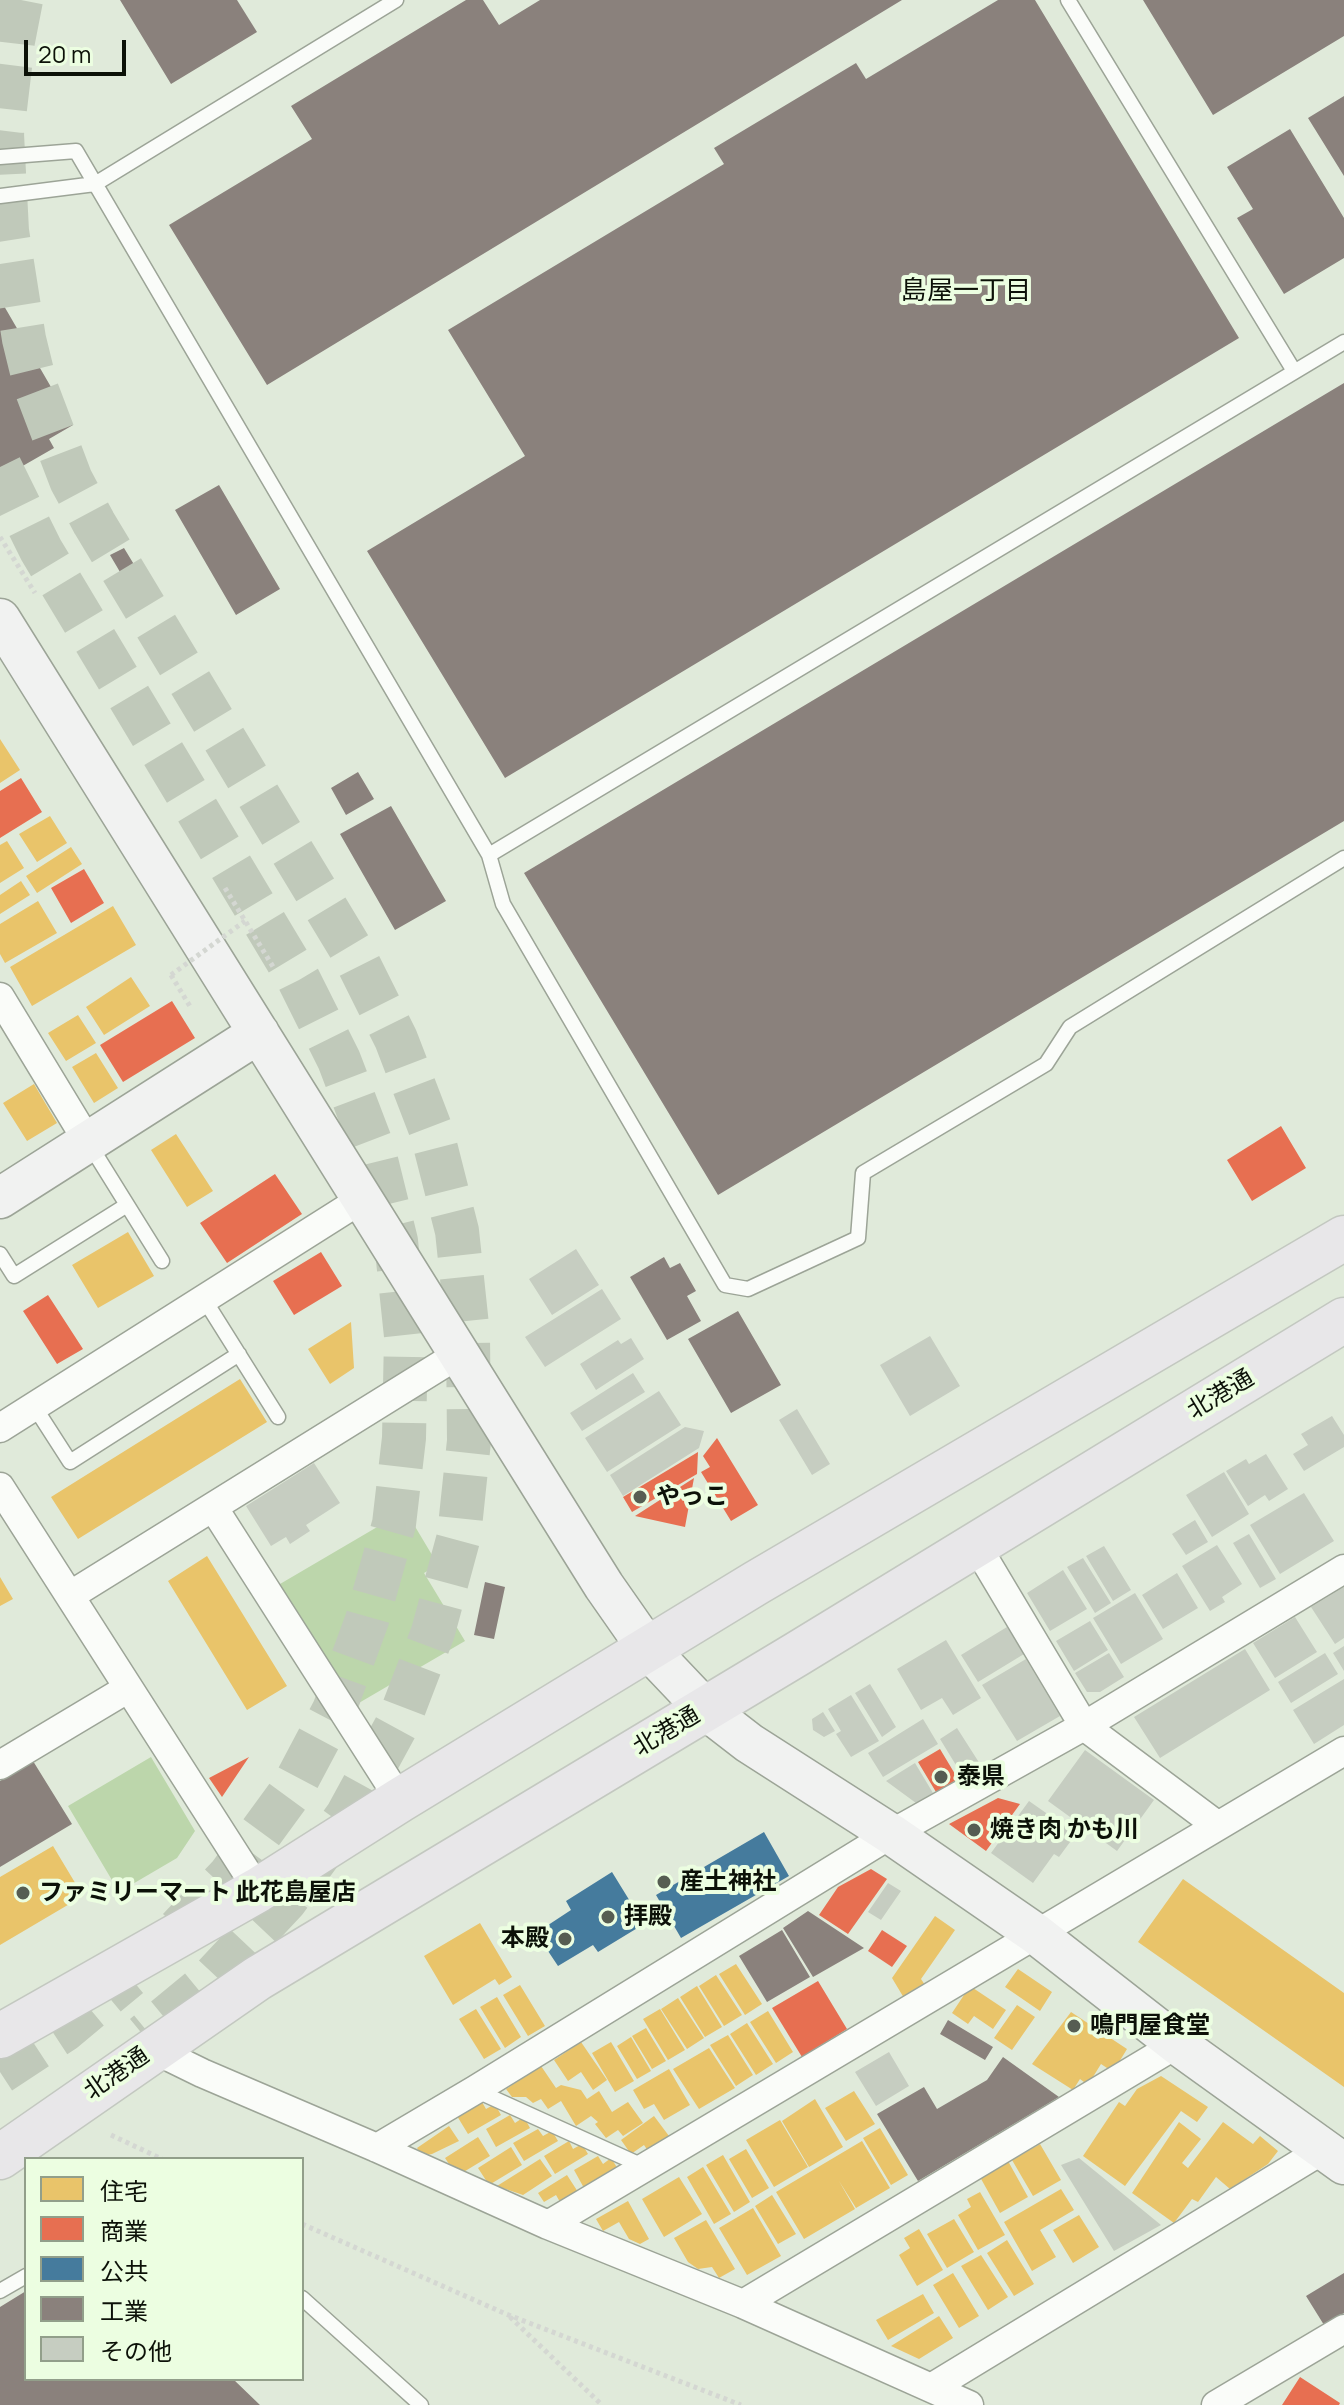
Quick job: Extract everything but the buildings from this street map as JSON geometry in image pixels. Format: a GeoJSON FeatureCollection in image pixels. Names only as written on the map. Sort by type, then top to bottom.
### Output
{"type":"FeatureCollection","features":[{"type":"Feature","properties":{"kind":"main road"},"geometry":{"type":"LineString","coordinates":[[0,2036],[258,1890],[648,1649],[1343,1241]]}},
{"type":"Feature","properties":{"kind":"main road","name":"北港通"},"geometry":{"type":"LineString","coordinates":[[0,2157],[258,1978],[1344,1320]]}},
{"type":"Feature","properties":{"kind":"street"},"geometry":{"type":"LineString","coordinates":[[6,639],[259,1033],[604,1586],[648,1649],[705,1709],[749,1743],[891,1834],[1036,1934],[1177,2044],[1334,2157],[931,2388]]}},
{"type":"Feature","properties":{"kind":"street"},"geometry":{"type":"LineString","coordinates":[[0,997],[88,1142]]}},
{"type":"Feature","properties":{"kind":"street"},"geometry":{"type":"LineString","coordinates":[[0,1198],[259,1033]]}},
{"type":"Feature","properties":{"kind":"street"},"geometry":{"type":"LineString","coordinates":[[0,1428],[362,1199]]}},
{"type":"Feature","properties":{"kind":"street"},"geometry":{"type":"LineString","coordinates":[[71,1595],[459,1354]]}},
{"type":"Feature","properties":{"kind":"street"},"geometry":{"type":"LineString","coordinates":[[0,1487],[258,1890]]}},
{"type":"Feature","properties":{"kind":"street"},"geometry":{"type":"LineString","coordinates":[[213,1507],[400,1800]]}},
{"type":"Feature","properties":{"kind":"street"},"geometry":{"type":"LineString","coordinates":[[976,1545],[1084,1726],[1218,1826]]}},
{"type":"Feature","properties":{"kind":"street"},"geometry":{"type":"LineString","coordinates":[[377,2148],[891,1834],[1084,1726],[1344,1569]]}},
{"type":"Feature","properties":{"kind":"street"},"geometry":{"type":"LineString","coordinates":[[0,1765],[127,1689]]}},
{"type":"Feature","properties":{"kind":"street"},"geometry":{"type":"LineString","coordinates":[[548,2225],[1344,1751]]}},
{"type":"Feature","properties":{"kind":"street"},"geometry":{"type":"LineString","coordinates":[[743,2304],[1177,2044]]}},
{"type":"Feature","properties":{"kind":"street"},"geometry":{"type":"LineString","coordinates":[[153,2049],[548,2225],[743,2304],[969,2405]]}},
{"type":"Feature","properties":{"kind":"street"},"geometry":{"type":"LineString","coordinates":[[1216,2405],[1344,2329]]}},
{"type":"Feature","properties":{"kind":"lane"},"geometry":{"type":"LineString","coordinates":[[0,196],[95,184],[396,0]]}},
{"type":"Feature","properties":{"kind":"lane"},"geometry":{"type":"LineString","coordinates":[[1068,0],[1294,371]]}},
{"type":"Feature","properties":{"kind":"lane"},"geometry":{"type":"LineString","coordinates":[[0,157],[76,151],[489,855],[503,904],[725,1285],[748,1289],[858,1238],[863,1173],[1046,1064],[1070,1027],[1344,858]]}},
{"type":"Feature","properties":{"kind":"lane"},"geometry":{"type":"LineString","coordinates":[[489,855],[1344,342]]}},
{"type":"Feature","properties":{"kind":"lane"},"geometry":{"type":"LineString","coordinates":[[88,1142],[162,1261]]}},
{"type":"Feature","properties":{"kind":"lane"},"geometry":{"type":"LineString","coordinates":[[0,1254],[14,1276],[127,1205]]}},
{"type":"Feature","properties":{"kind":"lane"},"geometry":{"type":"LineString","coordinates":[[204,1299],[278,1417]]}},
{"type":"Feature","properties":{"kind":"lane"},"geometry":{"type":"LineString","coordinates":[[34,1406],[70,1462],[239,1354]]}},
{"type":"Feature","properties":{"kind":"lane"},"geometry":{"type":"LineString","coordinates":[[475,2090],[645,2167]]}},
{"type":"Feature","properties":{"kind":"lane"},"geometry":{"type":"LineString","coordinates":[[0,2291],[24,2277]]}},
{"type":"Feature","properties":{"kind":"lane"},"geometry":{"type":"LineString","coordinates":[[304,2300],[421,2405]]}},
{"type":"Feature","properties":{"kind":"path"},"geometry":{"type":"LineString","coordinates":[[0,537],[35,593]]}},
{"type":"Feature","properties":{"kind":"path"},"geometry":{"type":"LineString","coordinates":[[225,888],[275,970]]}},
{"type":"Feature","properties":{"kind":"path"},"geometry":{"type":"LineString","coordinates":[[191,1008],[171,975],[245,921]]}},
{"type":"Feature","properties":{"kind":"path"},"geometry":{"type":"LineString","coordinates":[[111,2135],[158,2157]]}},
{"type":"Feature","properties":{"kind":"path"},"geometry":{"type":"LineString","coordinates":[[304,2225],[506,2314],[741,2405]]}},
{"type":"Feature","properties":{"kind":"path"},"geometry":{"type":"LineString","coordinates":[[506,2314],[602,2405]]}},
{"type":"Feature","properties":{"kind":"green space"},"geometry":{"type":"Polygon","coordinates":[[[401,1503],[438,1565],[424,1573],[465,1641],[352,1707],[280,1584],[384,1523],[380,1515],[401,1503]]]}},
{"type":"Feature","properties":{"kind":"green space"},"geometry":{"type":"Polygon","coordinates":[[[151,1757],[195,1831],[177,1858],[119,1892],[68,1806],[151,1757]]]}},
{"type":"Feature","properties":{"kind":"tunnel"},"geometry":{"type":"LineString","coordinates":[[21,0],[2,134],[7,231],[24,339],[36,388],[71,480],[94,523],[352,951],[396,1039],[432,1133],[457,1231],[468,1335],[469,1441],[459,1536],[433,1632],[399,1721],[347,1816],[285,1901],[207,1984],[144,2036]]}},
{"type":"Feature","properties":{"kind":"tunnel"},"geometry":{"type":"LineString","coordinates":[[0,467],[41,550],[299,980],[339,1060],[374,1152],[396,1241],[406,1336],[404,1438],[394,1524],[367,1620],[334,1710],[290,1793],[230,1875],[179,1929]]}},
{"type":"Feature","properties":{"kind":"tunnel"},"geometry":{"type":"LineString","coordinates":[[0,2072],[64,2030],[129,1976]]}},
{"type":"Feature","properties":{"kind":"place","name":"やっこ"},"geometry":{"type":"Point","coordinates":[640,1497]}},
{"type":"Feature","properties":{"kind":"place","name":"泰県"},"geometry":{"type":"Point","coordinates":[941,1777]}},
{"type":"Feature","properties":{"kind":"place","name":"焼き肉 かも川"},"geometry":{"type":"Point","coordinates":[974,1830]}},
{"type":"Feature","properties":{"kind":"place","name":"産土神社"},"geometry":{"type":"Point","coordinates":[664,1882]}},
{"type":"Feature","properties":{"kind":"place","name":"ファミリーマート 此花島屋店"},"geometry":{"type":"Point","coordinates":[23,1893]}},
{"type":"Feature","properties":{"kind":"place","name":"拝殿"},"geometry":{"type":"Point","coordinates":[608,1917]}},
{"type":"Feature","properties":{"kind":"place","name":"本殿"},"geometry":{"type":"Point","coordinates":[565,1939]}},
{"type":"Feature","properties":{"kind":"place","name":"鳴門屋食堂"},"geometry":{"type":"Point","coordinates":[1074,2026]}},
{"type":"Feature","properties":{"kind":"district","name":"島屋一丁目"},"geometry":{"type":"Point","coordinates":[966,292]}}]}
